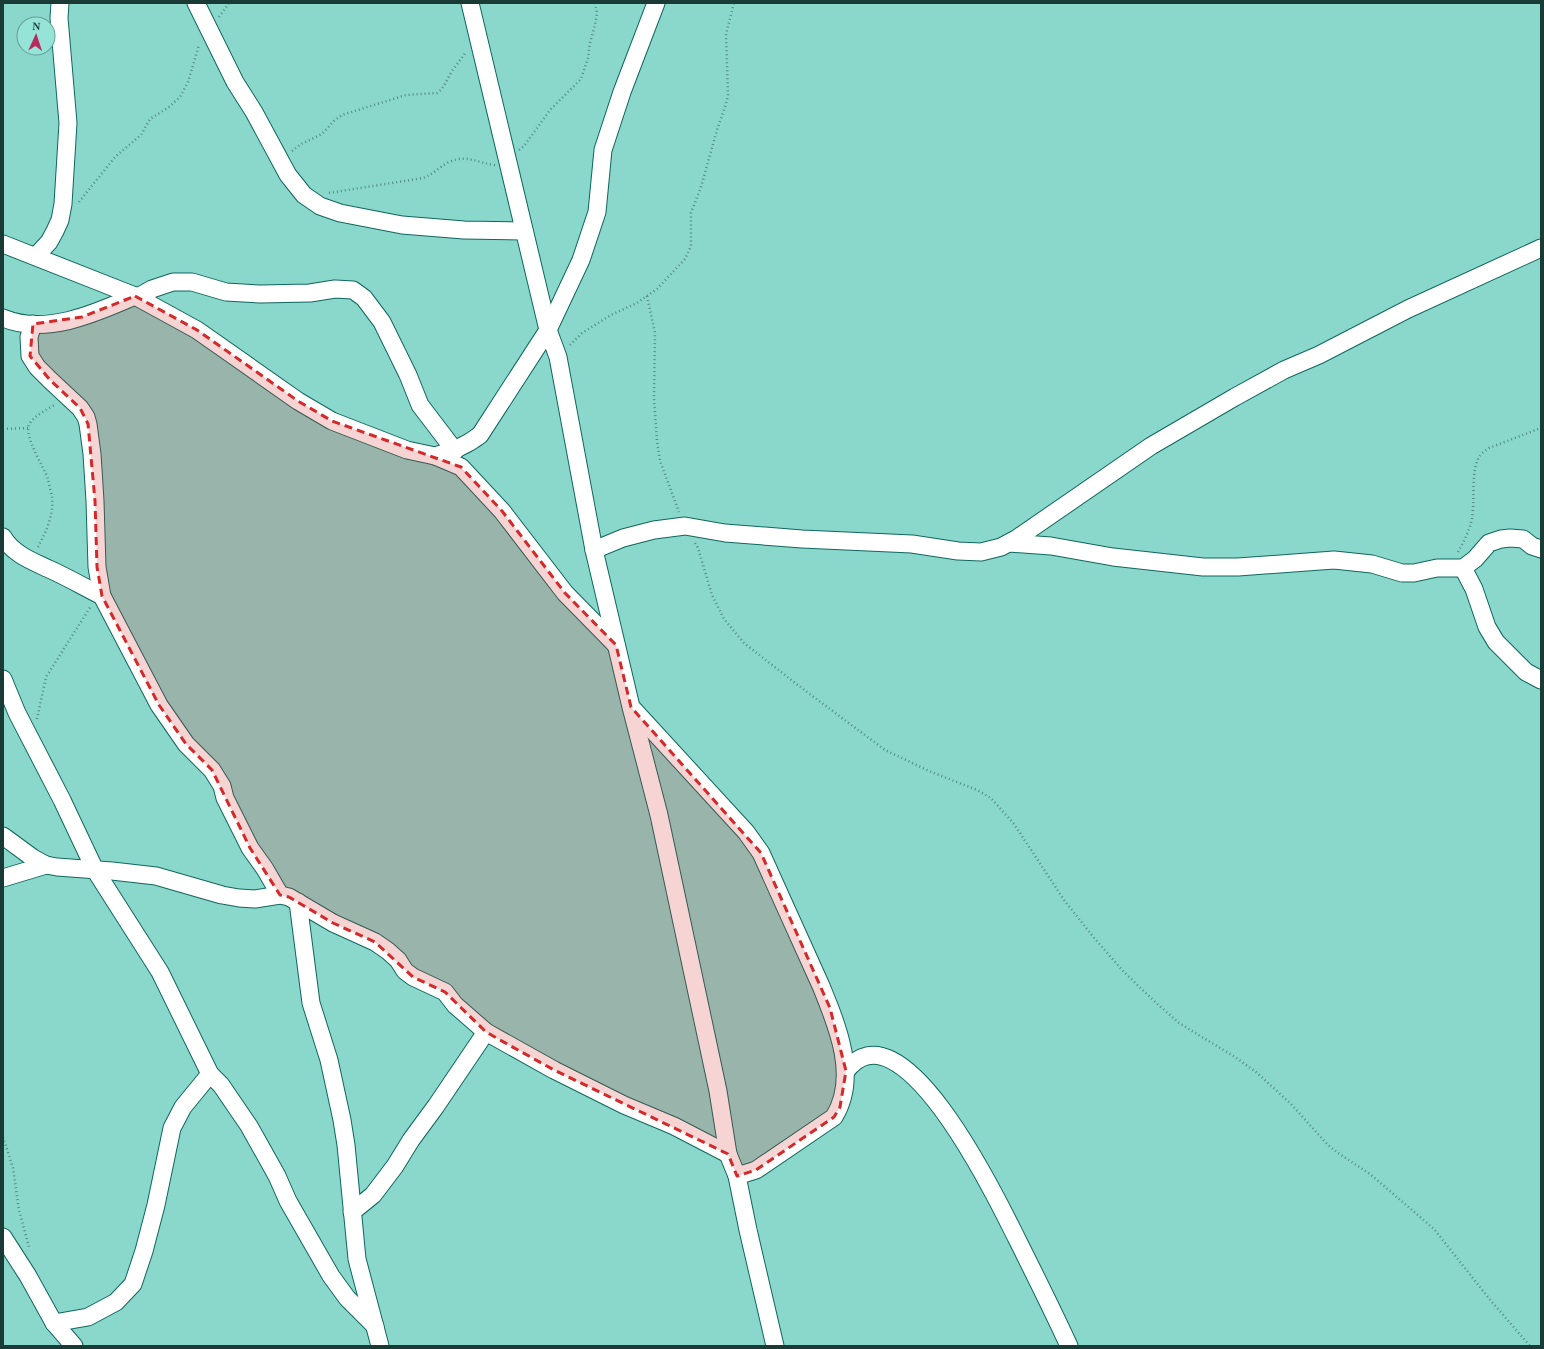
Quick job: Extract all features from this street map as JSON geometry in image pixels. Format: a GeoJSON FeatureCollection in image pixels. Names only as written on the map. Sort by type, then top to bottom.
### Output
{"type":"FeatureCollection","features":[{"type":"Feature","properties":{"kind":"street"},"geometry":{"type":"LineString","coordinates":[[36,256],[49,242],[60,220],[63,204],[68,124],[60,10],[48,3]]}},
{"type":"Feature","properties":{"kind":"street"},"geometry":{"type":"LineString","coordinates":[[470,3],[548,330],[558,357],[594,550],[616,646],[659,815],[718,1091],[728,1154],[737,1176],[775,1346]]}},
{"type":"Feature","properties":{"kind":"street"},"geometry":{"type":"LineString","coordinates":[[435,456],[454,451],[470,443],[480,435],[548,330],[581,260],[597,212],[603,150],[622,92],[656,3]]}},
{"type":"Feature","properties":{"kind":"street"},"geometry":{"type":"LineString","coordinates":[[199,10],[235,82],[254,112],[283,167],[304,195],[320,206],[340,213],[402,225],[464,230],[524,231]]}},
{"type":"Feature","properties":{"kind":"street"},"geometry":{"type":"LineString","coordinates":[[3,244],[137,297],[197,330],[298,401],[332,421],[407,450],[435,456],[461,467],[502,511],[565,593],[616,646]]}},
{"type":"Feature","properties":{"kind":"street"},"geometry":{"type":"LineString","coordinates":[[594,550],[623,538],[638,534],[654,530],[685,526],[725,532],[802,539],[912,544],[958,551],[981,552],[1001,548],[1151,446],[1235,397],[1408,309],[1541,248]]}},
{"type":"Feature","properties":{"kind":"street"},"geometry":{"type":"LineString","coordinates":[[3,318],[13,322],[33,324],[54,323],[82,317],[137,297],[152,289],[174,282],[192,282],[226,292],[260,294],[310,293],[335,289],[353,290],[364,298],[382,322],[408,375],[420,405],[454,451]]}},
{"type":"Feature","properties":{"kind":"street"},"geometry":{"type":"LineString","coordinates":[[33,324],[29,337],[30,356],[37,366],[68,398],[80,408],[86,417],[88,424],[92,454],[97,567],[100,595],[159,705],[186,744],[212,770],[222,786],[225,798],[250,848],[265,869],[280,895]]}},
{"type":"Feature","properties":{"kind":"street"},"geometry":{"type":"LineString","coordinates":[[3,537],[6,542],[33,563],[100,595]]}},
{"type":"Feature","properties":{"kind":"street"},"geometry":{"type":"LineString","coordinates":[[1009,543],[1051,546],[1113,557],[1203,567],[1238,567],[1334,560],[1372,564],[1402,573],[1414,573],[1431,569],[1456,568],[1475,559],[1489,543],[1496,540],[1510,538],[1522,539],[1532,546],[1541,549]]}},
{"type":"Feature","properties":{"kind":"street"},"geometry":{"type":"LineString","coordinates":[[1456,568],[1472,585],[1487,627],[1496,642],[1526,672],[1541,680]]}},
{"type":"Feature","properties":{"kind":"street"},"geometry":{"type":"LineString","coordinates":[[3,679],[17,713],[95,870],[160,972],[210,1074],[230,1097],[249,1126],[277,1176],[288,1201],[331,1276],[347,1298],[374,1326]]}},
{"type":"Feature","properties":{"kind":"street"},"geometry":{"type":"LineString","coordinates":[[631,707],[746,832],[761,853],[830,1008],[842,1046],[846,1071],[840,1107],[834,1117],[756,1170],[737,1176]]}},
{"type":"Feature","properties":{"kind":"street"},"geometry":{"type":"LineString","coordinates":[[3,836],[33,858],[46,865],[156,876],[222,895],[239,898],[255,899],[280,895],[289,897],[333,923],[375,942],[384,948],[398,960],[405,970],[413,977],[445,992],[455,1005],[486,1032],[554,1070],[624,1105],[674,1126],[728,1154]]}},
{"type":"Feature","properties":{"kind":"street"},"geometry":{"type":"LineString","coordinates":[[3,878],[46,865]]}},
{"type":"Feature","properties":{"kind":"street"},"geometry":{"type":"LineString","coordinates":[[298,902],[311,1003],[329,1060],[338,1097],[346,1145],[356,1259],[380,1346]]}},
{"type":"Feature","properties":{"kind":"street"},"geometry":{"type":"LineString","coordinates":[[352,1212],[373,1195],[395,1166],[411,1140],[486,1032]]}},
{"type":"Feature","properties":{"kind":"street"},"geometry":{"type":"LineString","coordinates":[[846,1071],[851,1065],[860,1059],[871,1056],[882,1057],[894,1062],[907,1070],[948,1117],[979,1165],[1050,1304],[1069,1346]]}},
{"type":"Feature","properties":{"kind":"street"},"geometry":{"type":"LineString","coordinates":[[54,1323],[88,1316],[116,1302],[133,1284],[144,1251],[156,1205],[172,1128],[183,1106],[210,1074]]}},
{"type":"Feature","properties":{"kind":"street"},"geometry":{"type":"LineString","coordinates":[[3,1237],[28,1276],[54,1323],[74,1346]]}},
{"type":"Feature","properties":{"kind":"path"},"geometry":{"type":"LineString","coordinates":[[328,193],[423,178],[433,175],[440,168],[450,162],[462,159],[477,160],[495,165],[507,159],[524,146],[541,120],[581,79],[588,58],[595,25],[597,13],[594,3]]}},
{"type":"Feature","properties":{"kind":"path"},"geometry":{"type":"LineString","coordinates":[[558,357],[582,333],[611,315],[637,303],[648,296],[674,272],[685,259],[691,246],[691,213],[701,187],[728,95],[726,34],[734,3]]}},
{"type":"Feature","properties":{"kind":"path"},"geometry":{"type":"LineString","coordinates":[[60,220],[69,213],[115,157],[141,135],[150,119],[169,107],[180,97],[195,64],[201,39],[199,10]]}},
{"type":"Feature","properties":{"kind":"path"},"geometry":{"type":"LineString","coordinates":[[283,167],[292,151],[322,134],[342,115],[406,95],[437,92],[442,89],[452,71],[478,36]]}},
{"type":"Feature","properties":{"kind":"path"},"geometry":{"type":"LineString","coordinates":[[648,296],[655,333],[654,399],[656,441],[660,461],[685,526],[698,548],[712,595],[724,619],[744,643],[885,750],[977,790],[991,798],[1014,824],[1064,900],[1124,972],[1179,1023],[1235,1057],[1256,1072],[1291,1104],[1327,1144],[1370,1174],[1425,1220],[1438,1233],[1491,1301],[1530,1346]]}},
{"type":"Feature","properties":{"kind":"path"},"geometry":{"type":"LineString","coordinates":[[33,563],[35,552],[46,532],[52,507],[52,498],[48,479],[35,452],[29,428],[30,424],[36,418],[68,398]]}},
{"type":"Feature","properties":{"kind":"path"},"geometry":{"type":"LineString","coordinates":[[3,429],[29,428]]}},
{"type":"Feature","properties":{"kind":"path"},"geometry":{"type":"LineString","coordinates":[[1456,568],[1472,519],[1478,459],[1482,453],[1489,448],[1541,428]]}},
{"type":"Feature","properties":{"kind":"path"},"geometry":{"type":"LineString","coordinates":[[30,738],[38,716],[46,677],[100,595]]}},
{"type":"Feature","properties":{"kind":"path"},"geometry":{"type":"LineString","coordinates":[[3,1137],[13,1168],[19,1210],[30,1254]]}},
{"type":"Feature","properties":{"kind":"highlighted area"},"geometry":{"type":"Polygon","coordinates":[[[135,296],[197,330],[298,401],[332,421],[461,467],[502,511],[565,593],[616,645],[631,707],[761,853],[830,1008],[846,1071],[840,1107],[834,1117],[756,1170],[737,1176],[728,1154],[554,1070],[486,1032],[445,992],[413,977],[375,942],[333,923],[289,897],[280,895],[250,848],[212,770],[186,744],[159,705],[102,596],[97,567],[95,501],[88,424],[80,408],[50,380],[30,356],[33,324],[82,317],[135,296]]]}}]}
